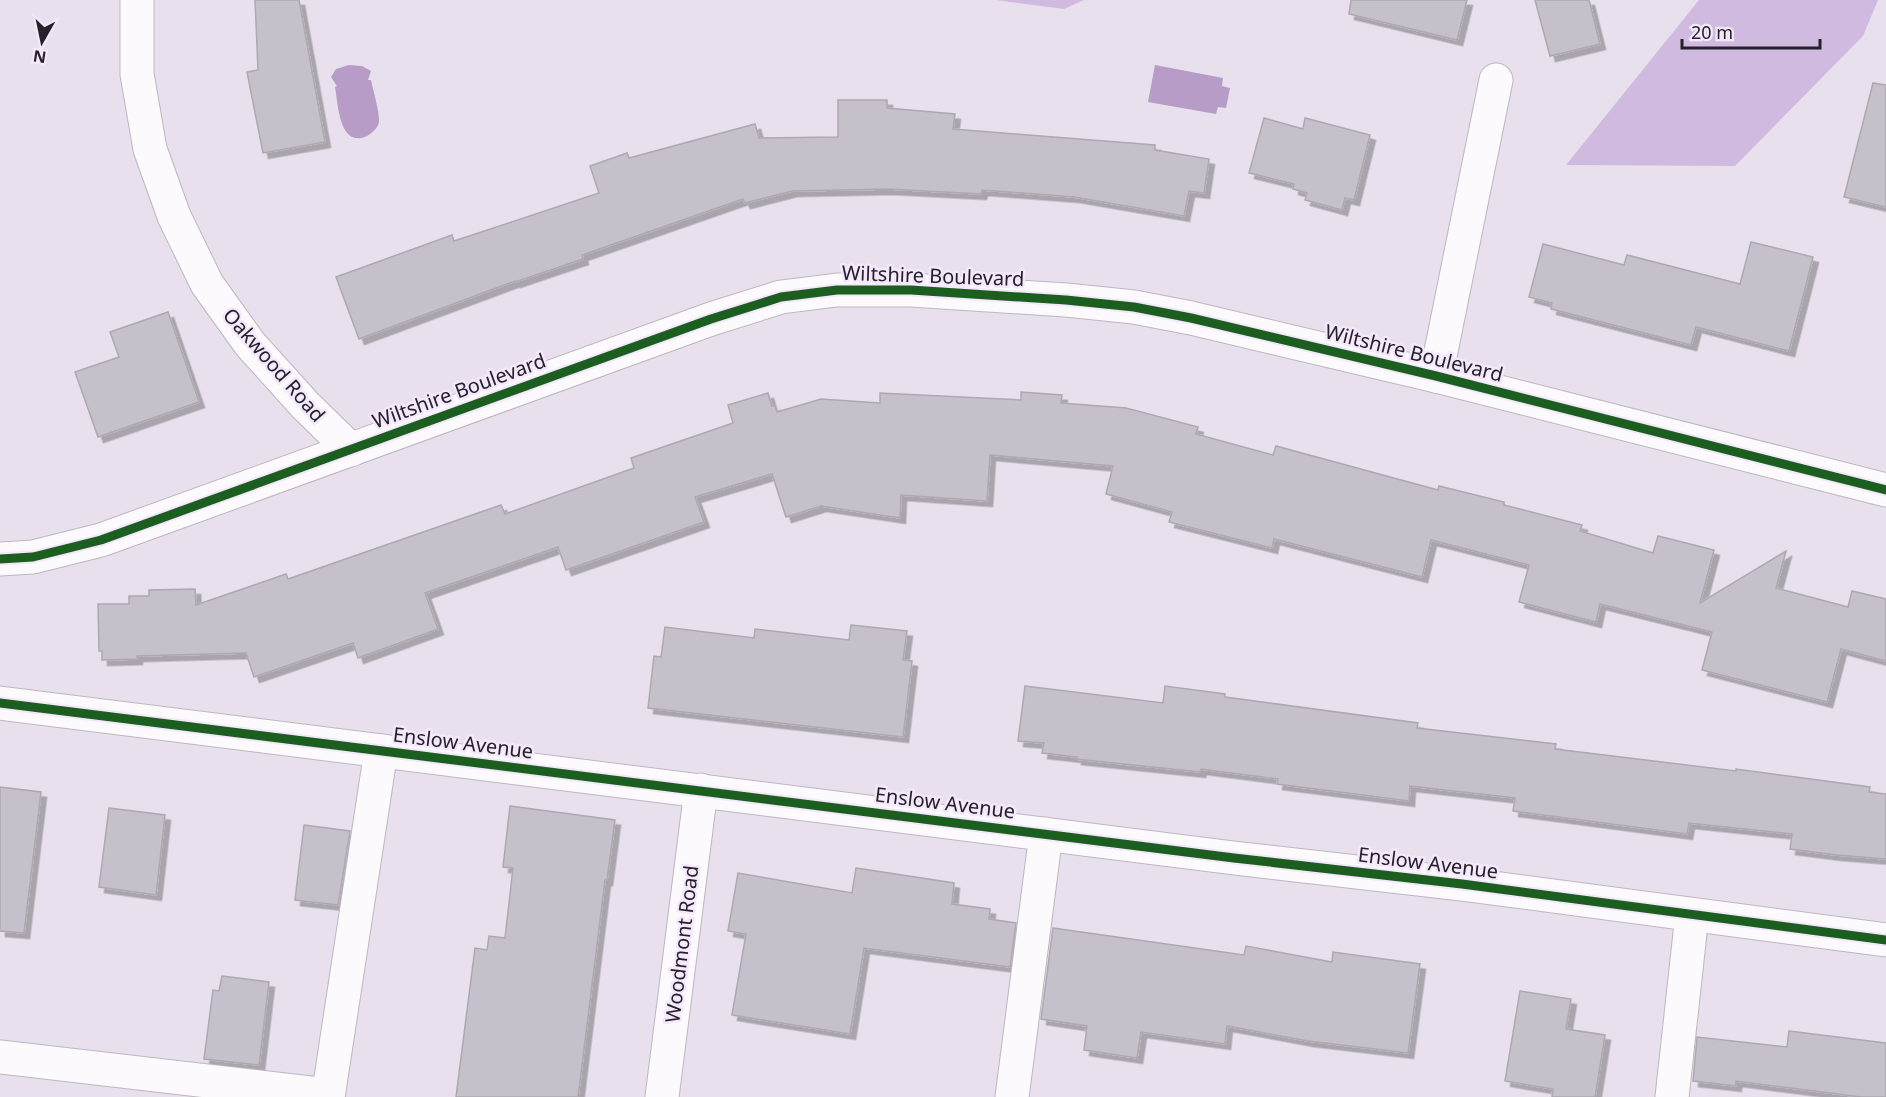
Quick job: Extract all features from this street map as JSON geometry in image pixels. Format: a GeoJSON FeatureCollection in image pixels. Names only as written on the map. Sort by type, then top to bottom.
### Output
{"type":"FeatureCollection","features":[{"type":"Feature","properties":{"kind":"street","name":"Oakwood Road"},"geometry":{"type":"LineString","coordinates":[[137,0],[137,74],[150,149],[174,216],[207,284],[250,344],[305,405],[351,450]]}},
{"type":"Feature","properties":{"kind":"street"},"geometry":{"type":"LineString","coordinates":[[1436,376],[1496,80]]}},
{"type":"Feature","properties":{"kind":"street","name":"Wiltshire Boulevard"},"geometry":{"type":"LineString","coordinates":[[0,559],[33,557],[101,540],[711,319],[781,297],[837,290],[912,290],[1134,307],[1191,318],[1436,376],[1886,490]]}},
{"type":"Feature","properties":{"kind":"street","name":"Enslow Avenue"},"geometry":{"type":"LineString","coordinates":[[0,703],[1462,884],[1886,940]]}},
{"type":"Feature","properties":{"kind":"street"},"geometry":{"type":"LineString","coordinates":[[0,1057],[328,1096],[381,751]]}},
{"type":"Feature","properties":{"kind":"street","name":"Woodmont Road"},"geometry":{"type":"LineString","coordinates":[[662,1097],[701,790]]}},
{"type":"Feature","properties":{"kind":"street"},"geometry":{"type":"LineString","coordinates":[[1012,1097],[1046,834]]}},
{"type":"Feature","properties":{"kind":"street"},"geometry":{"type":"LineString","coordinates":[[1672,1097],[1692,915]]}},
{"type":"Feature","properties":{"kind":"shaded area"},"geometry":{"type":"Polygon","coordinates":[[[996,0],[1084,0],[1064,9],[996,0]]]}},
{"type":"Feature","properties":{"kind":"shaded area"},"geometry":{"type":"Polygon","coordinates":[[[1699,0],[1878,0],[1863,36],[1735,166],[1566,165],[1699,0]]]}},
{"type":"Feature","properties":{"kind":"shaded area"},"geometry":{"type":"Polygon","coordinates":[[[349,65],[362,66],[371,71],[368,80],[371,80],[378,113],[379,122],[373,132],[358,138],[351,136],[345,130],[339,113],[335,87],[337,86],[331,77],[336,69],[349,65]]]}},
{"type":"Feature","properties":{"kind":"shaded area"},"geometry":{"type":"Polygon","coordinates":[[[1155,65],[1223,78],[1222,86],[1230,88],[1226,108],[1218,107],[1216,114],[1148,102],[1155,65]]]}},
{"type":"Feature","properties":{"kind":"building"},"geometry":{"type":"Polygon","coordinates":[[[255,0],[299,0],[325,142],[263,153],[247,72],[258,70],[255,0]]]}},
{"type":"Feature","properties":{"kind":"building"},"geometry":{"type":"Polygon","coordinates":[[[1351,0],[1467,0],[1457,40],[1349,14],[1351,0]]]}},
{"type":"Feature","properties":{"kind":"building"},"geometry":{"type":"Polygon","coordinates":[[[1535,0],[1589,0],[1600,44],[1550,56],[1535,0]]]}},
{"type":"Feature","properties":{"kind":"building"},"geometry":{"type":"Polygon","coordinates":[[[1873,83],[1886,85],[1886,207],[1844,197],[1873,83]]]}},
{"type":"Feature","properties":{"kind":"building"},"geometry":{"type":"Polygon","coordinates":[[[838,100],[887,100],[887,108],[955,114],[953,129],[1155,145],[1155,150],[1209,159],[1204,193],[1189,191],[1184,216],[1074,197],[982,190],[981,194],[888,189],[792,191],[745,203],[743,199],[582,255],[583,259],[515,281],[359,339],[336,277],[452,235],[454,241],[599,193],[590,166],[627,153],[629,158],[755,124],[759,138],[838,137],[838,100]]]}},
{"type":"Feature","properties":{"kind":"building"},"geometry":{"type":"Polygon","coordinates":[[[1264,118],[1303,129],[1305,118],[1370,135],[1354,200],[1345,198],[1342,210],[1305,200],[1307,193],[1293,189],[1294,184],[1249,173],[1264,118]]]}},
{"type":"Feature","properties":{"kind":"building"},"geometry":{"type":"Polygon","coordinates":[[[1751,242],[1813,257],[1789,351],[1696,327],[1691,345],[1551,309],[1552,303],[1529,297],[1543,244],[1624,265],[1627,255],[1740,284],[1751,242]]]}},
{"type":"Feature","properties":{"kind":"building"},"geometry":{"type":"Polygon","coordinates":[[[168,312],[199,402],[98,437],[75,372],[119,357],[110,332],[168,312]]]}},
{"type":"Feature","properties":{"kind":"building"},"geometry":{"type":"Polygon","coordinates":[[[1021,392],[1062,395],[1061,403],[1126,408],[1198,427],[1196,434],[1273,455],[1276,446],[1438,490],[1439,486],[1504,502],[1504,505],[1582,525],[1580,531],[1653,553],[1658,536],[1714,550],[1700,603],[1786,551],[1776,588],[1848,607],[1852,591],[1886,599],[1886,661],[1841,649],[1827,702],[1702,670],[1712,632],[1600,604],[1596,622],[1519,602],[1529,565],[1431,540],[1422,577],[1274,539],[1272,548],[1169,522],[1172,512],[1106,494],[1113,466],[990,455],[987,501],[901,495],[900,518],[821,506],[786,517],[772,474],[695,497],[704,522],[566,570],[558,547],[425,593],[438,629],[358,658],[353,643],[254,677],[246,653],[137,656],[137,659],[102,660],[102,651],[99,651],[98,604],[129,604],[129,596],[149,596],[149,590],[195,589],[196,605],[286,574],[288,579],[501,505],[505,514],[634,468],[631,458],[733,423],[728,405],[768,393],[772,406],[775,405],[777,412],[821,399],[880,403],[880,393],[1021,400],[1021,392]]]}},
{"type":"Feature","properties":{"kind":"building"},"geometry":{"type":"Polygon","coordinates":[[[851,625],[907,631],[903,660],[912,661],[903,737],[648,708],[654,656],[661,657],[665,627],[754,638],[755,629],[849,640],[851,625]]]}},
{"type":"Feature","properties":{"kind":"building"},"geometry":{"type":"Polygon","coordinates":[[[1025,686],[1163,703],[1165,686],[1225,694],[1225,697],[1418,723],[1417,728],[1556,744],[1555,749],[1736,771],[1736,769],[1870,787],[1869,792],[1886,794],[1886,859],[1790,849],[1792,834],[1689,823],[1687,834],[1513,811],[1515,798],[1410,786],[1409,801],[1277,784],[1278,779],[1201,769],[1200,772],[1076,759],[1077,757],[1042,753],[1044,743],[1018,741],[1025,686]]]}},
{"type":"Feature","properties":{"kind":"building"},"geometry":{"type":"Polygon","coordinates":[[[0,787],[41,792],[24,933],[0,931],[0,787]]]}},
{"type":"Feature","properties":{"kind":"building"},"geometry":{"type":"Polygon","coordinates":[[[510,806],[615,820],[607,880],[605,880],[578,1097],[456,1097],[475,948],[487,950],[489,936],[505,938],[513,868],[503,867],[510,806]]]}},
{"type":"Feature","properties":{"kind":"building"},"geometry":{"type":"Polygon","coordinates":[[[109,808],[165,815],[156,895],[99,887],[109,808]]]}},
{"type":"Feature","properties":{"kind":"building"},"geometry":{"type":"Polygon","coordinates":[[[304,825],[350,831],[338,905],[295,900],[304,825]]]}},
{"type":"Feature","properties":{"kind":"building"},"geometry":{"type":"Polygon","coordinates":[[[856,868],[954,883],[952,904],[990,909],[989,919],[1016,923],[1010,967],[864,948],[850,1034],[732,1015],[746,934],[728,931],[738,873],[852,893],[856,868]]]}},
{"type":"Feature","properties":{"kind":"building"},"geometry":{"type":"Polygon","coordinates":[[[1053,928],[1244,955],[1246,946],[1332,962],[1333,952],[1420,964],[1408,1053],[1308,1041],[1227,1026],[1225,1044],[1141,1032],[1137,1058],[1084,1050],[1087,1026],[1041,1019],[1053,928]]]}},
{"type":"Feature","properties":{"kind":"building"},"geometry":{"type":"Polygon","coordinates":[[[222,976],[269,982],[259,1065],[204,1059],[213,990],[219,991],[222,976]]]}},
{"type":"Feature","properties":{"kind":"building"},"geometry":{"type":"Polygon","coordinates":[[[1520,991],[1571,999],[1566,1029],[1605,1035],[1595,1097],[1552,1097],[1553,1089],[1505,1081],[1520,991]]]}},
{"type":"Feature","properties":{"kind":"building"},"geometry":{"type":"Polygon","coordinates":[[[1789,1031],[1886,1043],[1886,1097],[1861,1097],[1736,1081],[1736,1086],[1693,1081],[1697,1037],[1787,1047],[1789,1031]]]}},
{"type":"Feature","properties":{"kind":"cycle path"},"geometry":{"type":"LineString","coordinates":[[0,559],[33,557],[101,540],[711,319],[781,297],[837,290],[911,290],[1066,300],[1134,307],[1191,318],[1436,376],[1886,490]]}},
{"type":"Feature","properties":{"kind":"cycle path"},"geometry":{"type":"LineString","coordinates":[[0,703],[1234,858],[1462,884],[1886,940]]}}]}
